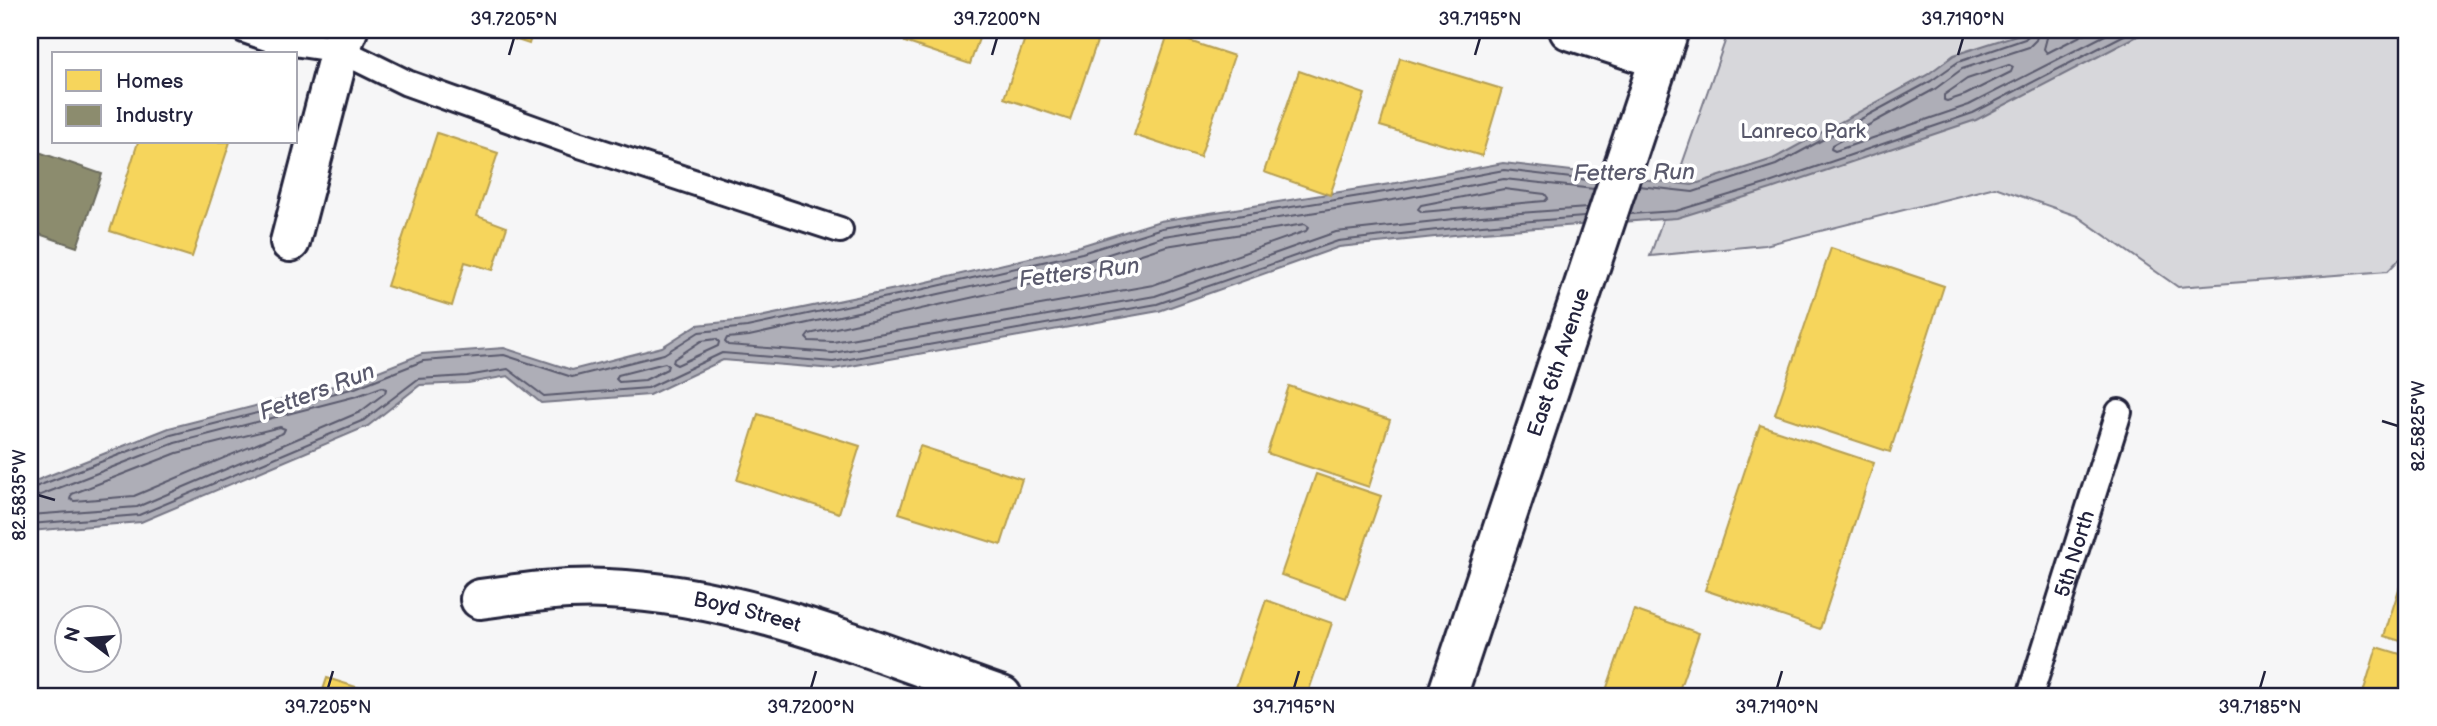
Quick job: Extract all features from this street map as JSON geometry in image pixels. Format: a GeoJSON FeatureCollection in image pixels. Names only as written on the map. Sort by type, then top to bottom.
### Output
{"type":"FeatureCollection","features":[{"type":"Feature","properties":{"kind":"street"},"geometry":{"type":"LineString","coordinates":[[1569,30],[1664,44]]}},
{"type":"Feature","properties":{"kind":"street"},"geometry":{"type":"LineString","coordinates":[[290,242],[344,40]]}},
{"type":"Feature","properties":{"kind":"street","name":"East 6th Avenue"},"geometry":{"type":"LineString","coordinates":[[1447,696],[1664,44]]}},
{"type":"Feature","properties":{"kind":"street","name":"Boyd Street"},"geometry":{"type":"LineString","coordinates":[[480,599],[544,590],[607,589],[670,595],[732,607],[812,630],[1002,696]]}},
{"type":"Feature","properties":{"kind":"lane"},"geometry":{"type":"LineString","coordinates":[[244,30],[273,40],[344,40],[419,88],[580,145],[840,230]]}},
{"type":"Feature","properties":{"kind":"lane","name":"5th North"},"geometry":{"type":"LineString","coordinates":[[2031,696],[2119,412]]}},
{"type":"Feature","properties":{"kind":"green space","name":"Lanreco Park"},"geometry":{"type":"Polygon","coordinates":[[[1729,30],[2407,30],[2407,251],[2388,271],[2178,287],[2077,216],[1995,187],[1765,245],[1650,256],[1729,30]]]}},
{"type":"Feature","properties":{"kind":"water","name":"Fetters Run"},"geometry":{"type":"Polygon","coordinates":[[[2032,30],[2149,30],[1976,120],[1677,218],[1483,232],[1339,247],[1159,311],[834,369],[723,360],[649,395],[541,403],[508,376],[468,383],[420,385],[368,426],[141,522],[30,531],[30,483],[169,428],[353,381],[422,354],[504,348],[572,370],[662,347],[697,325],[745,320],[910,286],[1080,246],[1160,221],[1503,163],[1692,185],[1773,159],[1927,75],[1954,55],[2032,30]]]}},
{"type":"Feature","properties":{"kind":"building: Homes"},"geometry":{"type":"Polygon","coordinates":[[[486,30],[533,30],[529,44],[486,30]]]}},
{"type":"Feature","properties":{"kind":"building: Homes"},"geometry":{"type":"Polygon","coordinates":[[[847,30],[874,30],[872,38],[847,30]]]}},
{"type":"Feature","properties":{"kind":"building: Homes"},"geometry":{"type":"Polygon","coordinates":[[[909,30],[982,30],[970,64],[905,42],[909,30]]]}},
{"type":"Feature","properties":{"kind":"building: Homes"},"geometry":{"type":"Polygon","coordinates":[[[1028,30],[1101,30],[1070,120],[1004,98],[1028,30]]]}},
{"type":"Feature","properties":{"kind":"building: Homes"},"geometry":{"type":"Polygon","coordinates":[[[1168,34],[1234,56],[1200,157],[1134,135],[1168,34]]]}},
{"type":"Feature","properties":{"kind":"building: Homes"},"geometry":{"type":"Polygon","coordinates":[[[1400,58],[1502,89],[1482,156],[1380,126],[1400,58]]]}},
{"type":"Feature","properties":{"kind":"building: Homes"},"geometry":{"type":"Polygon","coordinates":[[[1299,71],[1365,94],[1330,195],[1264,172],[1299,71]]]}},
{"type":"Feature","properties":{"kind":"building: Homes"},"geometry":{"type":"Polygon","coordinates":[[[437,133],[498,153],[477,216],[507,227],[493,270],[465,262],[452,306],[387,286],[437,133]]]}},
{"type":"Feature","properties":{"kind":"building: Homes"},"geometry":{"type":"Polygon","coordinates":[[[137,144],[229,144],[192,257],[110,231],[137,144]]]}},
{"type":"Feature","properties":{"kind":"building: Homes"},"geometry":{"type":"Polygon","coordinates":[[[1831,248],[1944,286],[1890,452],[1775,414],[1831,248]]]}},
{"type":"Feature","properties":{"kind":"building: Homes"},"geometry":{"type":"Polygon","coordinates":[[[1289,386],[1390,420],[1369,487],[1267,453],[1289,386]]]}},
{"type":"Feature","properties":{"kind":"building: Homes"},"geometry":{"type":"Polygon","coordinates":[[[758,414],[860,446],[839,513],[737,480],[758,414]]]}},
{"type":"Feature","properties":{"kind":"building: Homes"},"geometry":{"type":"Polygon","coordinates":[[[1760,425],[1874,463],[1820,629],[1705,590],[1760,425]]]}},
{"type":"Feature","properties":{"kind":"building: Homes"},"geometry":{"type":"Polygon","coordinates":[[[920,446],[1022,479],[1001,545],[899,513],[920,446]]]}},
{"type":"Feature","properties":{"kind":"building: Homes"},"geometry":{"type":"Polygon","coordinates":[[[1316,474],[1381,496],[1346,598],[1281,575],[1316,474]]]}},
{"type":"Feature","properties":{"kind":"building: Homes"},"geometry":{"type":"Polygon","coordinates":[[[2407,564],[2407,643],[2384,636],[2407,564]]]}},
{"type":"Feature","properties":{"kind":"building: Homes"},"geometry":{"type":"Polygon","coordinates":[[[1266,600],[1332,623],[1307,696],[1233,696],[1266,600]]]}},
{"type":"Feature","properties":{"kind":"building: Homes"},"geometry":{"type":"Polygon","coordinates":[[[1634,610],[1699,633],[1677,696],[1604,696],[1634,610]]]}},
{"type":"Feature","properties":{"kind":"building: Homes"},"geometry":{"type":"Polygon","coordinates":[[[2377,647],[2407,656],[2407,696],[2362,696],[2377,647]]]}},
{"type":"Feature","properties":{"kind":"building: Homes"},"geometry":{"type":"Polygon","coordinates":[[[327,678],[385,696],[321,696],[327,678]]]}},
{"type":"Feature","properties":{"kind":"building: Industry"},"geometry":{"type":"Polygon","coordinates":[[[30,149],[102,174],[77,247],[30,231],[30,149]]]}}]}
